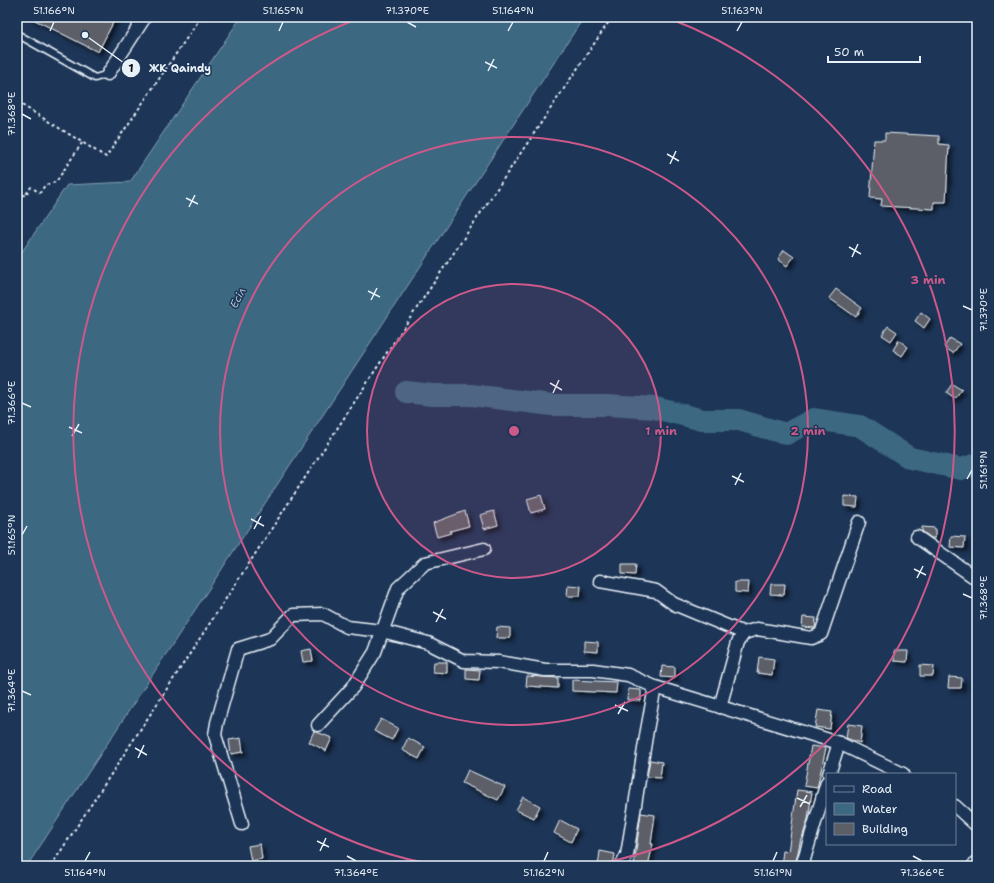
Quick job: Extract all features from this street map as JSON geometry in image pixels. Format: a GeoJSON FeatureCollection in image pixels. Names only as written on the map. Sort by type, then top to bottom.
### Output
{"type":"FeatureCollection","features":[{"type":"Feature","properties":{"kind":"street"},"geometry":{"type":"LineString","coordinates":[[108,74],[145,17]]}},
{"type":"Feature","properties":{"kind":"street"},"geometry":{"type":"LineString","coordinates":[[600,581],[656,591],[674,604],[744,632],[757,629],[811,638],[821,634],[859,522]]}},
{"type":"Feature","properties":{"kind":"street"},"geometry":{"type":"LineString","coordinates":[[917,537],[977,579]]}},
{"type":"Feature","properties":{"kind":"street"},"geometry":{"type":"LineString","coordinates":[[318,725],[353,687],[375,652],[398,588],[425,563],[484,549]]}},
{"type":"Feature","properties":{"kind":"street"},"geometry":{"type":"LineString","coordinates":[[242,824],[214,735],[238,649],[270,639],[293,615],[323,614],[347,628],[382,631],[428,644],[464,661],[499,662],[545,670],[593,670],[628,675],[655,687],[838,743],[901,773]]}},
{"type":"Feature","properties":{"kind":"street"},"geometry":{"type":"LineString","coordinates":[[720,707],[738,642],[744,632]]}},
{"type":"Feature","properties":{"kind":"street"},"geometry":{"type":"LineString","coordinates":[[621,866],[627,855],[646,730],[655,687]]}},
{"type":"Feature","properties":{"kind":"street"},"geometry":{"type":"LineString","coordinates":[[830,773],[838,743]]}},
{"type":"Feature","properties":{"kind":"street"},"geometry":{"type":"LineString","coordinates":[[802,866],[826,785]]}},
{"type":"Feature","properties":{"kind":"street"},"geometry":{"type":"LineString","coordinates":[[956,807],[977,826]]}},
{"type":"Feature","properties":{"kind":"street"},"geometry":{"type":"LineString","coordinates":[[973,866],[977,862]]}},
{"type":"Feature","properties":{"kind":"lane"},"geometry":{"type":"LineString","coordinates":[[17,34],[95,78],[108,74]]}},
{"type":"Feature","properties":{"kind":"path"},"geometry":{"type":"LineString","coordinates":[[17,102],[106,157],[201,17]]}},
{"type":"Feature","properties":{"kind":"path"},"geometry":{"type":"LineString","coordinates":[[51,866],[378,367],[612,17]]}},
{"type":"Feature","properties":{"kind":"path"},"geometry":{"type":"LineString","coordinates":[[17,191],[25,196],[31,187],[40,193],[45,185],[56,182],[82,142]]}},
{"type":"Feature","properties":{"kind":"water","name":"Есіл"},"geometry":{"type":"Polygon","coordinates":[[[241,17],[584,17],[27,866],[17,866],[17,259],[67,185],[130,182],[241,17]]]}},
{"type":"Feature","properties":{"kind":"building"},"geometry":{"type":"Polygon","coordinates":[[[29,17],[116,17],[98,52],[29,17]]]}},
{"type":"Feature","properties":{"kind":"building"},"geometry":{"type":"Polygon","coordinates":[[[885,133],[939,136],[939,144],[949,145],[946,202],[934,202],[934,209],[881,206],[882,199],[870,198],[874,140],[885,140],[885,133]]]}},
{"type":"Feature","properties":{"kind":"building"},"geometry":{"type":"Polygon","coordinates":[[[784,250],[794,257],[787,266],[778,259],[784,250]]]}},
{"type":"Feature","properties":{"kind":"building"},"geometry":{"type":"Polygon","coordinates":[[[836,289],[862,308],[856,317],[829,298],[836,289]]]}},
{"type":"Feature","properties":{"kind":"building"},"geometry":{"type":"Polygon","coordinates":[[[921,312],[930,319],[924,328],[915,321],[921,312]]]}},
{"type":"Feature","properties":{"kind":"building"},"geometry":{"type":"Polygon","coordinates":[[[888,326],[897,332],[891,341],[882,335],[888,326]]]}},
{"type":"Feature","properties":{"kind":"building"},"geometry":{"type":"Polygon","coordinates":[[[950,338],[960,344],[953,353],[944,347],[950,338]]]}},
{"type":"Feature","properties":{"kind":"building"},"geometry":{"type":"Polygon","coordinates":[[[899,340],[908,347],[902,356],[893,350],[899,340]]]}},
{"type":"Feature","properties":{"kind":"building"},"geometry":{"type":"Polygon","coordinates":[[[952,384],[962,390],[955,399],[946,393],[952,384]]]}},
{"type":"Feature","properties":{"kind":"building"},"geometry":{"type":"Polygon","coordinates":[[[541,495],[545,509],[531,513],[527,499],[541,495]]]}},
{"type":"Feature","properties":{"kind":"building"},"geometry":{"type":"Polygon","coordinates":[[[844,496],[858,497],[857,507],[844,506],[844,496]]]}},
{"type":"Feature","properties":{"kind":"building"},"geometry":{"type":"Polygon","coordinates":[[[465,511],[469,526],[450,531],[451,533],[437,537],[433,523],[465,511]]]}},
{"type":"Feature","properties":{"kind":"building"},"geometry":{"type":"Polygon","coordinates":[[[494,511],[498,525],[484,529],[480,515],[494,511]]]}},
{"type":"Feature","properties":{"kind":"building"},"geometry":{"type":"Polygon","coordinates":[[[922,527],[935,528],[935,538],[931,538],[922,531],[922,527]]]}},
{"type":"Feature","properties":{"kind":"building"},"geometry":{"type":"Polygon","coordinates":[[[951,536],[965,537],[964,548],[950,547],[951,536]]]}},
{"type":"Feature","properties":{"kind":"building"},"geometry":{"type":"Polygon","coordinates":[[[622,564],[636,564],[635,575],[622,574],[622,564]]]}},
{"type":"Feature","properties":{"kind":"building"},"geometry":{"type":"Polygon","coordinates":[[[735,582],[749,582],[748,593],[735,592],[735,582]]]}},
{"type":"Feature","properties":{"kind":"building"},"geometry":{"type":"Polygon","coordinates":[[[771,584],[785,584],[784,595],[770,594],[771,584]]]}},
{"type":"Feature","properties":{"kind":"building"},"geometry":{"type":"Polygon","coordinates":[[[568,585],[581,586],[580,596],[567,596],[568,585]]]}},
{"type":"Feature","properties":{"kind":"building"},"geometry":{"type":"Polygon","coordinates":[[[803,617],[816,618],[815,628],[802,627],[803,617]]]}},
{"type":"Feature","properties":{"kind":"building"},"geometry":{"type":"Polygon","coordinates":[[[497,627],[510,628],[510,638],[496,638],[497,627]]]}},
{"type":"Feature","properties":{"kind":"building"},"geometry":{"type":"Polygon","coordinates":[[[584,641],[598,642],[598,652],[584,651],[584,641]]]}},
{"type":"Feature","properties":{"kind":"building"},"geometry":{"type":"Polygon","coordinates":[[[311,649],[313,661],[303,662],[301,651],[311,649]]]}},
{"type":"Feature","properties":{"kind":"building"},"geometry":{"type":"Polygon","coordinates":[[[894,651],[908,651],[907,662],[894,661],[894,651]]]}},
{"type":"Feature","properties":{"kind":"building"},"geometry":{"type":"Polygon","coordinates":[[[759,657],[774,659],[772,675],[757,673],[759,657]]]}},
{"type":"Feature","properties":{"kind":"building"},"geometry":{"type":"Polygon","coordinates":[[[434,662],[447,662],[447,673],[433,672],[434,662]]]}},
{"type":"Feature","properties":{"kind":"building"},"geometry":{"type":"Polygon","coordinates":[[[920,665],[934,666],[933,676],[920,676],[920,665]]]}},
{"type":"Feature","properties":{"kind":"building"},"geometry":{"type":"Polygon","coordinates":[[[662,666],[675,667],[675,678],[661,677],[662,666]]]}},
{"type":"Feature","properties":{"kind":"building"},"geometry":{"type":"Polygon","coordinates":[[[466,669],[480,670],[479,680],[466,679],[466,669]]]}},
{"type":"Feature","properties":{"kind":"building"},"geometry":{"type":"Polygon","coordinates":[[[527,676],[558,678],[558,688],[526,686],[527,676]]]}},
{"type":"Feature","properties":{"kind":"building"},"geometry":{"type":"Polygon","coordinates":[[[949,677],[962,678],[961,688],[948,688],[949,677]]]}},
{"type":"Feature","properties":{"kind":"building"},"geometry":{"type":"Polygon","coordinates":[[[572,680],[617,682],[616,693],[572,691],[572,680]]]}},
{"type":"Feature","properties":{"kind":"building"},"geometry":{"type":"Polygon","coordinates":[[[628,689],[641,690],[641,701],[627,700],[628,689]]]}},
{"type":"Feature","properties":{"kind":"building"},"geometry":{"type":"Polygon","coordinates":[[[818,710],[832,712],[830,729],[815,727],[818,710]]]}},
{"type":"Feature","properties":{"kind":"building"},"geometry":{"type":"Polygon","coordinates":[[[381,719],[398,728],[392,740],[374,731],[381,719]]]}},
{"type":"Feature","properties":{"kind":"building"},"geometry":{"type":"Polygon","coordinates":[[[848,724],[862,726],[860,743],[846,738],[848,724]]]}},
{"type":"Feature","properties":{"kind":"building"},"geometry":{"type":"Polygon","coordinates":[[[314,731],[332,738],[326,751],[309,742],[314,731]]]}},
{"type":"Feature","properties":{"kind":"building"},"geometry":{"type":"Polygon","coordinates":[[[241,738],[243,752],[231,754],[229,740],[241,738]]]}},
{"type":"Feature","properties":{"kind":"building"},"geometry":{"type":"Polygon","coordinates":[[[408,738],[425,747],[419,759],[402,750],[408,738]]]}},
{"type":"Feature","properties":{"kind":"building"},"geometry":{"type":"Polygon","coordinates":[[[811,746],[826,748],[817,788],[804,786],[811,746]]]}},
{"type":"Feature","properties":{"kind":"building"},"geometry":{"type":"Polygon","coordinates":[[[650,760],[662,762],[660,778],[647,777],[650,760]]]}},
{"type":"Feature","properties":{"kind":"building"},"geometry":{"type":"Polygon","coordinates":[[[468,770],[505,787],[498,800],[462,783],[468,770]]]}},
{"type":"Feature","properties":{"kind":"building"},"geometry":{"type":"Polygon","coordinates":[[[797,790],[812,792],[808,819],[801,838],[795,866],[781,866],[783,851],[788,852],[797,790]]]}},
{"type":"Feature","properties":{"kind":"building"},"geometry":{"type":"Polygon","coordinates":[[[523,797],[540,806],[534,818],[516,810],[523,797]]]}},
{"type":"Feature","properties":{"kind":"building"},"geometry":{"type":"Polygon","coordinates":[[[641,813],[655,815],[651,844],[653,844],[648,866],[634,866],[641,813]]]}},
{"type":"Feature","properties":{"kind":"building"},"geometry":{"type":"Polygon","coordinates":[[[560,820],[577,829],[571,842],[554,833],[560,820]]]}},
{"type":"Feature","properties":{"kind":"building"},"geometry":{"type":"Polygon","coordinates":[[[260,844],[262,859],[251,861],[248,846],[260,844]]]}},
{"type":"Feature","properties":{"kind":"building"},"geometry":{"type":"Polygon","coordinates":[[[600,851],[615,854],[613,866],[598,866],[600,851]]]}},
{"type":"Feature","properties":{"kind":"waterway"},"geometry":{"type":"LineString","coordinates":[[406,392],[432,395],[471,395],[552,405],[608,405],[655,408],[703,420],[739,420],[786,434],[814,419],[860,426],[910,458],[961,469],[977,464]]}},
{"type":"Feature","properties":{"kind":"place","name":"ЖК Qaindy"},"geometry":{"type":"Point","coordinates":[85,35]}}]}
